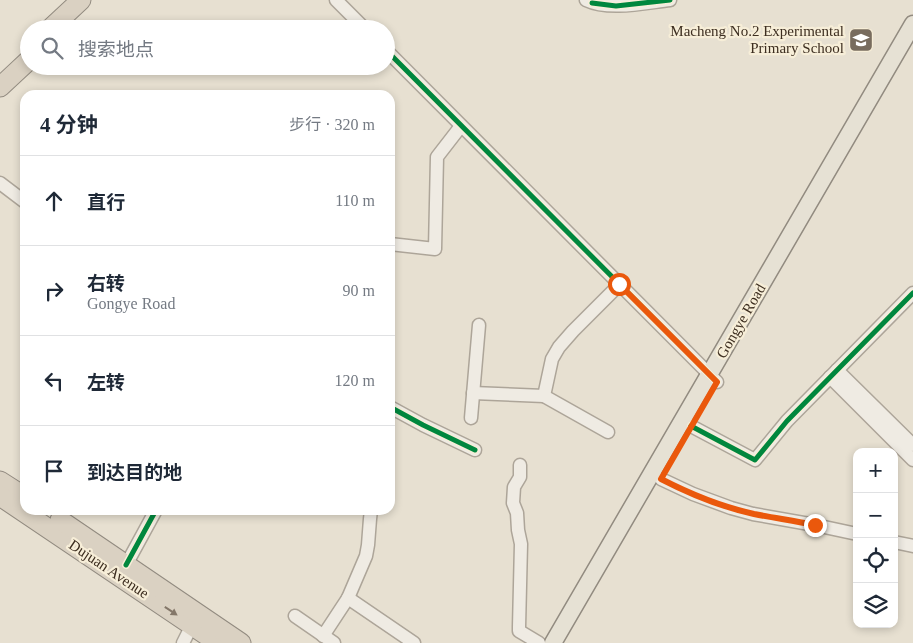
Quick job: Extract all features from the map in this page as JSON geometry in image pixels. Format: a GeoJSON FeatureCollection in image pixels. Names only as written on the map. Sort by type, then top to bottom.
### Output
{"type":"FeatureCollection","features":[{"type":"Feature","properties":{"kind":"highway"},"geometry":{"type":"LineString","coordinates":[[60,20],[81,0]]}},
{"type":"Feature","properties":{"kind":"highway"},"geometry":{"type":"LineString","coordinates":[[73,20],[95,0]]}},
{"type":"Feature","properties":{"kind":"highway"},"geometry":{"type":"LineString","coordinates":[[0,74],[20,56]]}},
{"type":"Feature","properties":{"kind":"highway"},"geometry":{"type":"LineString","coordinates":[[0,87],[20,68]]}},
{"type":"Feature","properties":{"kind":"highway"},"geometry":{"type":"LineString","coordinates":[[0,481],[20,494]]}},
{"type":"Feature","properties":{"kind":"highway","name":"Dujuan Avenue"},"geometry":{"type":"LineString","coordinates":[[0,496],[20,509]]}},
{"type":"Feature","properties":{"kind":"highway","name":"Dujuan Avenue"},"geometry":{"type":"LineString","coordinates":[[28,515],[218,643]]}},
{"type":"Feature","properties":{"kind":"highway","name":"Dujuan Avenue"},"geometry":{"type":"LineString","coordinates":[[51,515],[241,643]]}},
{"type":"Feature","properties":{"kind":"main road","name":"Gongye Road"},"geometry":{"type":"LineString","coordinates":[[565,643],[692,426],[713,379],[913,24]]}},
{"type":"Feature","properties":{"kind":"main road","name":"Gongye Road"},"geometry":{"type":"LineString","coordinates":[[553,643],[913,44]]}},
{"type":"Feature","properties":{"kind":"street"},"geometry":{"type":"LineString","coordinates":[[336,0],[356,20]]}},
{"type":"Feature","properties":{"kind":"street"},"geometry":{"type":"LineString","coordinates":[[589,1],[616,6],[670,0]]}},
{"type":"Feature","properties":{"kind":"street"},"geometry":{"type":"LineString","coordinates":[[395,59],[713,379]]}},
{"type":"Feature","properties":{"kind":"street"},"geometry":{"type":"LineString","coordinates":[[395,245],[435,249],[437,156],[461,126]]}},
{"type":"Feature","properties":{"kind":"street"},"geometry":{"type":"LineString","coordinates":[[0,184],[20,198]]}},
{"type":"Feature","properties":{"kind":"street"},"geometry":{"type":"LineString","coordinates":[[544,396],[552,359],[559,347],[619,284]]}},
{"type":"Feature","properties":{"kind":"street"},"geometry":{"type":"LineString","coordinates":[[692,426],[755,460],[787,421],[913,293]]}},
{"type":"Feature","properties":{"kind":"street"},"geometry":{"type":"LineString","coordinates":[[471,418],[479,325]]}},
{"type":"Feature","properties":{"kind":"street"},"geometry":{"type":"LineString","coordinates":[[833,374],[913,445]]}},
{"type":"Feature","properties":{"kind":"street"},"geometry":{"type":"LineString","coordinates":[[833,374],[913,460]]}},
{"type":"Feature","properties":{"kind":"street"},"geometry":{"type":"LineString","coordinates":[[473,393],[544,396],[608,432]]}},
{"type":"Feature","properties":{"kind":"street"},"geometry":{"type":"LineString","coordinates":[[395,410],[476,450]]}},
{"type":"Feature","properties":{"kind":"street"},"geometry":{"type":"LineString","coordinates":[[520,465],[520,477],[514,487],[512,503],[517,513],[521,544],[519,631],[540,643]]}},
{"type":"Feature","properties":{"kind":"street"},"geometry":{"type":"LineString","coordinates":[[661,479],[692,494],[731,508],[853,533]]}},
{"type":"Feature","properties":{"kind":"street"},"geometry":{"type":"LineString","coordinates":[[126,565],[153,515]]}},
{"type":"Feature","properties":{"kind":"street"},"geometry":{"type":"LineString","coordinates":[[323,636],[348,598],[366,556],[370,515]]}},
{"type":"Feature","properties":{"kind":"street"},"geometry":{"type":"LineString","coordinates":[[898,543],[913,546]]}},
{"type":"Feature","properties":{"kind":"street"},"geometry":{"type":"LineString","coordinates":[[348,598],[414,643]]}},
{"type":"Feature","properties":{"kind":"street"},"geometry":{"type":"LineString","coordinates":[[295,616],[334,643]]}},
{"type":"Feature","properties":{"kind":"street"},"geometry":{"type":"LineString","coordinates":[[183,643],[192,625]]}},
{"type":"Feature","properties":{"kind":"cycle path"},"geometry":{"type":"LineString","coordinates":[[592,3],[616,6],[670,0]]}},
{"type":"Feature","properties":{"kind":"cycle path"},"geometry":{"type":"LineString","coordinates":[[395,59],[717,382]]}},
{"type":"Feature","properties":{"kind":"cycle path"},"geometry":{"type":"LineString","coordinates":[[691,426],[755,460],[787,421],[913,293]]}},
{"type":"Feature","properties":{"kind":"cycle path"},"geometry":{"type":"LineString","coordinates":[[395,410],[475,450]]}},
{"type":"Feature","properties":{"kind":"cycle path"},"geometry":{"type":"LineString","coordinates":[[126,565],[153,515]]}},
{"type":"Feature","properties":{"kind":"place","name":"Macheng No.2 Experimental Primary School"},"geometry":{"type":"Point","coordinates":[861,40]}},
{"type":"Feature","properties":{"kind":"route"},"geometry":{"type":"LineString","coordinates":[[619,284],[717,382],[661,479],[692,494],[731,508],[753,514],[815,525]]}}]}
